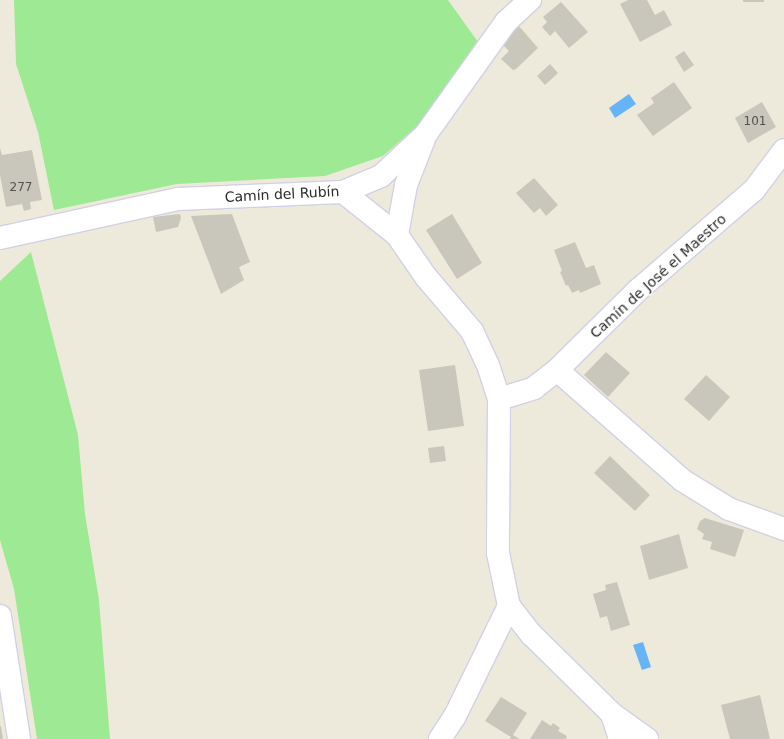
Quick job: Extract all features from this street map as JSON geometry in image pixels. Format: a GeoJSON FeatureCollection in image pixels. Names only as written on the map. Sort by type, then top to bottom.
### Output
{"type":"FeatureCollection","features":[{"type":"Feature","properties":{"kind":"street","name":"Camín del Rubín"},"geometry":{"type":"LineString","coordinates":[[0,238],[178,199],[342,192],[381,176],[426,134],[506,22],[530,0]]}},
{"type":"Feature","properties":{"kind":"street"},"geometry":{"type":"LineString","coordinates":[[398,235],[406,185],[426,134]]}},
{"type":"Feature","properties":{"kind":"street","name":"Camín de José el Maestro"},"geometry":{"type":"LineString","coordinates":[[499,399],[534,388],[557,370],[638,290],[754,190],[784,150]]}},
{"type":"Feature","properties":{"kind":"street"},"geometry":{"type":"LineString","coordinates":[[342,192],[398,235],[426,277],[472,331],[488,365],[499,399],[498,553],[509,606],[532,635],[612,714],[647,739]]}},
{"type":"Feature","properties":{"kind":"street"},"geometry":{"type":"LineString","coordinates":[[557,370],[682,480],[730,509],[784,529]]}},
{"type":"Feature","properties":{"kind":"street"},"geometry":{"type":"LineString","coordinates":[[440,739],[454,716],[509,606]]}},
{"type":"Feature","properties":{"kind":"street"},"geometry":{"type":"LineString","coordinates":[[0,616],[4,661],[19,739]]}},
{"type":"Feature","properties":{"kind":"street"},"geometry":{"type":"LineString","coordinates":[[612,714],[620,739]]}},
{"type":"Feature","properties":{"kind":"green space"},"geometry":{"type":"Polygon","coordinates":[[[14,0],[448,0],[478,42],[426,118],[383,156],[325,176],[177,184],[54,210],[38,132],[16,64],[14,0]]]}},
{"type":"Feature","properties":{"kind":"green space"},"geometry":{"type":"Polygon","coordinates":[[[31,252],[78,435],[85,514],[99,600],[110,739],[37,739],[14,589],[0,540],[0,281],[31,252]]]}},
{"type":"Feature","properties":{"kind":"water"},"geometry":{"type":"Polygon","coordinates":[[[629,94],[636,104],[615,118],[609,108],[629,94]]]}},
{"type":"Feature","properties":{"kind":"water"},"geometry":{"type":"Polygon","coordinates":[[[643,642],[651,667],[642,670],[633,645],[643,642]]]}},
{"type":"Feature","properties":{"kind":"building"},"geometry":{"type":"Polygon","coordinates":[[[628,0],[647,0],[655,15],[664,10],[672,25],[640,42],[620,4],[628,0]]]}},
{"type":"Feature","properties":{"kind":"building"},"geometry":{"type":"Polygon","coordinates":[[[743,0],[764,0],[764,2],[743,2],[743,0]]]}},
{"type":"Feature","properties":{"kind":"building"},"geometry":{"type":"Polygon","coordinates":[[[561,2],[588,32],[569,48],[555,31],[550,36],[542,27],[547,22],[543,17],[561,2]]]}},
{"type":"Feature","properties":{"kind":"building"},"geometry":{"type":"Polygon","coordinates":[[[518,25],[538,48],[516,69],[513,70],[501,59],[509,51],[503,45],[518,25]]]}},
{"type":"Feature","properties":{"kind":"building"},"geometry":{"type":"Polygon","coordinates":[[[684,51],[694,65],[684,72],[675,57],[684,51]]]}},
{"type":"Feature","properties":{"kind":"building"},"geometry":{"type":"Polygon","coordinates":[[[550,64],[558,73],[545,85],[537,76],[550,64]]]}},
{"type":"Feature","properties":{"kind":"building"},"geometry":{"type":"Polygon","coordinates":[[[674,82],[692,108],[653,136],[637,115],[654,103],[651,98],[674,82]]]}},
{"type":"Feature","properties":{"kind":"building"},"geometry":{"type":"Polygon","coordinates":[[[762,102],[776,127],[748,143],[735,118],[762,102]]]}},
{"type":"Feature","properties":{"kind":"building"},"geometry":{"type":"Polygon","coordinates":[[[0,148],[2,155],[32,150],[42,200],[30,202],[31,209],[24,211],[22,204],[6,207],[0,175],[0,148]]]}},
{"type":"Feature","properties":{"kind":"building"},"geometry":{"type":"Polygon","coordinates":[[[534,178],[558,205],[546,216],[540,208],[534,213],[516,193],[534,178]]]}},
{"type":"Feature","properties":{"kind":"building"},"geometry":{"type":"Polygon","coordinates":[[[180,214],[181,218],[178,227],[156,232],[153,217],[180,214]]]}},
{"type":"Feature","properties":{"kind":"building"},"geometry":{"type":"Polygon","coordinates":[[[232,214],[250,262],[239,267],[244,280],[221,294],[191,216],[232,214]]]}},
{"type":"Feature","properties":{"kind":"building"},"geometry":{"type":"Polygon","coordinates":[[[452,214],[482,263],[457,279],[426,230],[452,214]]]}},
{"type":"Feature","properties":{"kind":"building"},"geometry":{"type":"Polygon","coordinates":[[[575,242],[586,268],[594,265],[601,284],[580,293],[579,290],[572,293],[568,285],[566,286],[560,272],[562,271],[554,250],[575,242]]]}},
{"type":"Feature","properties":{"kind":"building"},"geometry":{"type":"Polygon","coordinates":[[[606,352],[630,373],[608,397],[584,375],[606,352]]]}},
{"type":"Feature","properties":{"kind":"building"},"geometry":{"type":"Polygon","coordinates":[[[455,365],[464,426],[428,431],[419,370],[455,365]]]}},
{"type":"Feature","properties":{"kind":"building"},"geometry":{"type":"Polygon","coordinates":[[[706,375],[730,397],[709,421],[684,399],[706,375]]]}},
{"type":"Feature","properties":{"kind":"building"},"geometry":{"type":"Polygon","coordinates":[[[444,446],[446,461],[430,463],[428,448],[444,446]]]}},
{"type":"Feature","properties":{"kind":"building"},"geometry":{"type":"Polygon","coordinates":[[[610,456],[650,495],[635,511],[594,473],[610,456]]]}},
{"type":"Feature","properties":{"kind":"building"},"geometry":{"type":"Polygon","coordinates":[[[705,518],[744,530],[735,557],[710,549],[712,542],[702,539],[704,534],[697,529],[700,521],[705,518]]]}},
{"type":"Feature","properties":{"kind":"building"},"geometry":{"type":"Polygon","coordinates":[[[679,534],[688,568],[649,580],[640,546],[679,534]]]}},
{"type":"Feature","properties":{"kind":"building"},"geometry":{"type":"Polygon","coordinates":[[[617,582],[630,625],[611,631],[607,616],[600,618],[593,594],[606,590],[605,585],[617,582]]]}},
{"type":"Feature","properties":{"kind":"building"},"geometry":{"type":"Polygon","coordinates":[[[760,695],[770,739],[730,739],[721,705],[760,695]]]}},
{"type":"Feature","properties":{"kind":"building"},"geometry":{"type":"Polygon","coordinates":[[[501,697],[527,713],[513,735],[520,739],[510,739],[511,737],[485,721],[501,697]]]}},
{"type":"Feature","properties":{"kind":"building"},"geometry":{"type":"Polygon","coordinates":[[[542,720],[551,726],[553,723],[560,728],[558,731],[567,736],[566,739],[530,739],[542,720]]]}},
{"type":"Feature","properties":{"kind":"building"},"geometry":{"type":"Polygon","coordinates":[[[1,726],[3,739],[0,739],[1,726]]]}}]}
